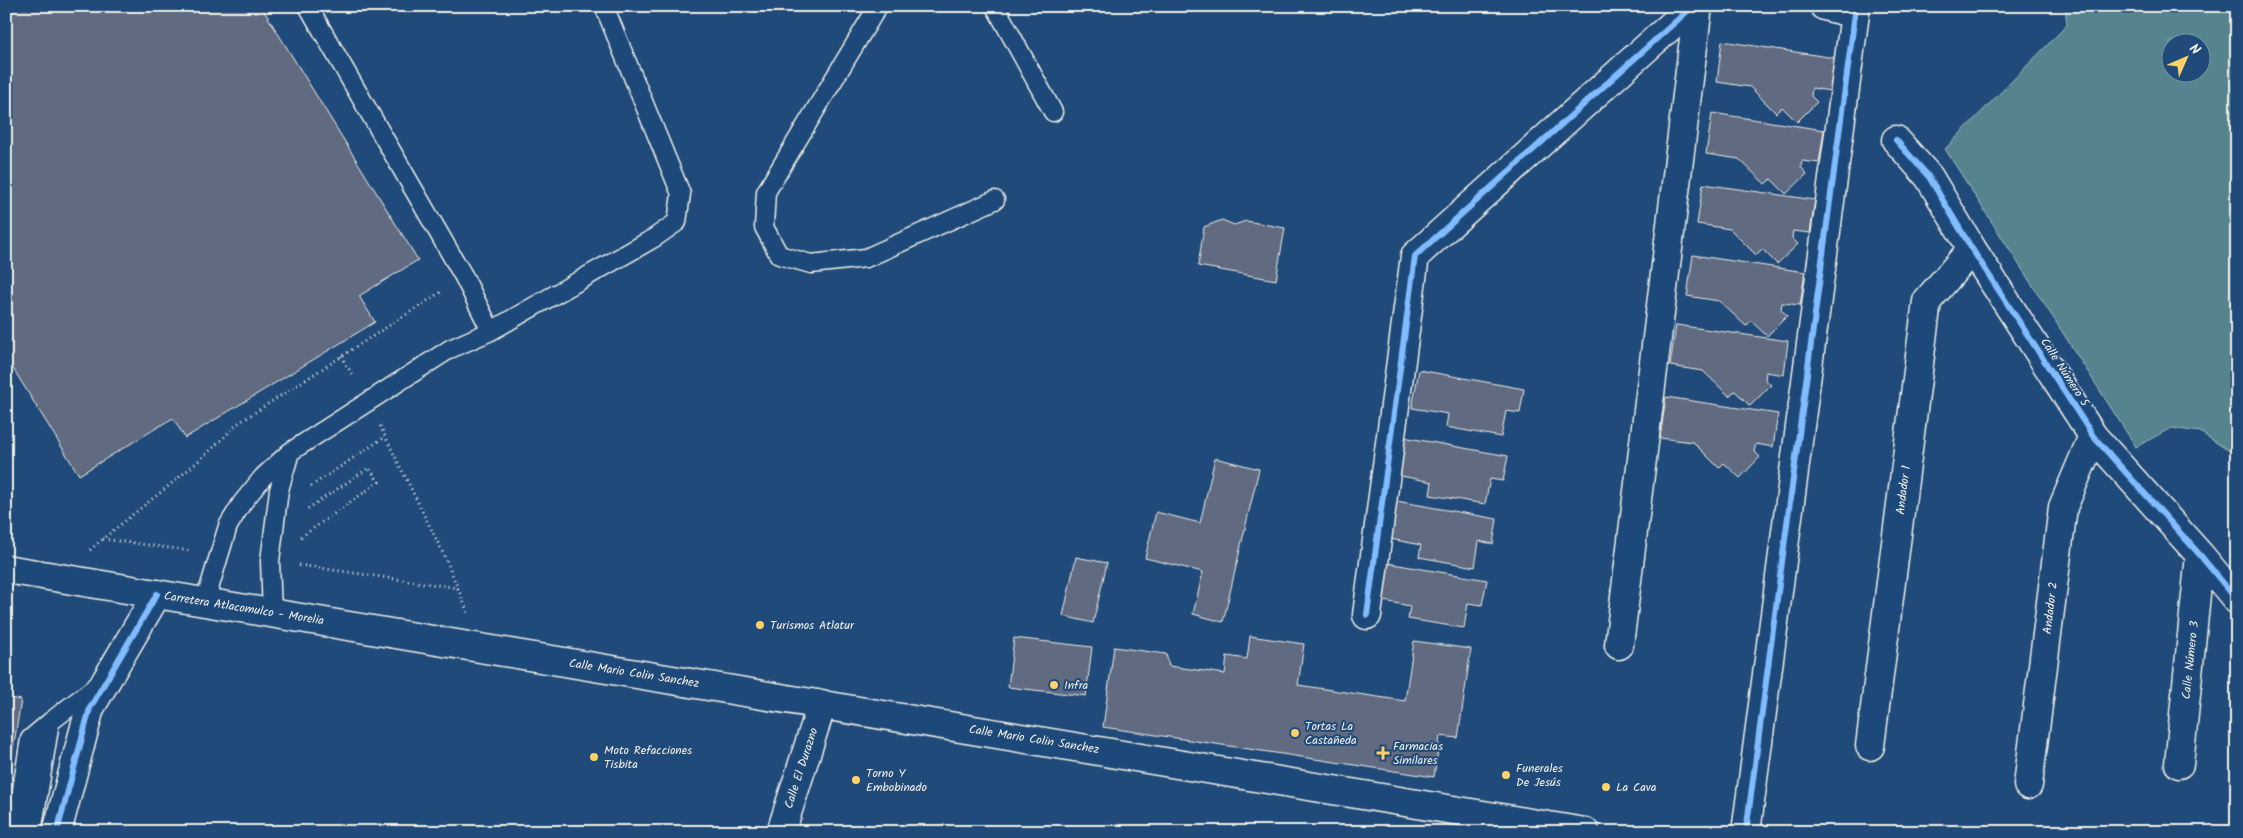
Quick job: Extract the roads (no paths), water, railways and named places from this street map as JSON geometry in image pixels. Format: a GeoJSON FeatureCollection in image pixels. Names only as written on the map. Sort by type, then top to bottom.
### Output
{"type":"FeatureCollection","features":[{"type":"Feature","properties":{"kind":"street"},"geometry":{"type":"LineString","coordinates":[[1367,615],[1416,256],[1693,6]]}},
{"type":"Feature","properties":{"kind":"street"},"geometry":{"type":"LineString","coordinates":[[1619,645],[1698,6]]}},
{"type":"Feature","properties":{"kind":"street"},"geometry":{"type":"LineString","coordinates":[[1746,832],[1855,10],[1824,6]]}},
{"type":"Feature","properties":{"kind":"street","name":"Calle Número 5"},"geometry":{"type":"LineString","coordinates":[[1896,140],[1929,177],[1972,249],[2093,436],[2200,555],[2237,600]]}},
{"type":"Feature","properties":{"kind":"street","name":"Andador 1"},"geometry":{"type":"LineString","coordinates":[[1870,746],[1927,301],[1972,249]]}},
{"type":"Feature","properties":{"kind":"street","name":"Andador 2"},"geometry":{"type":"LineString","coordinates":[[2028,784],[2062,507],[2093,436]]}},
{"type":"Feature","properties":{"kind":"street","name":"Calle Número 3"},"geometry":{"type":"LineString","coordinates":[[2179,764],[2200,555]]}},
{"type":"Feature","properties":{"kind":"street","name":"Carretera Atlacomulco - Morelia"},"geometry":{"type":"LineString","coordinates":[[6,569],[482,648]]}},
{"type":"Feature","properties":{"kind":"street"},"geometry":{"type":"LineString","coordinates":[[57,832],[90,708],[157,594]]}},
{"type":"Feature","properties":{"kind":"street","name":"Calle Mario Colin Sanchez"},"geometry":{"type":"LineString","coordinates":[[482,648],[1585,832]]}},
{"type":"Feature","properties":{"kind":"street","name":"Calle El Durazno"},"geometry":{"type":"LineString","coordinates":[[781,832],[822,704]]}},
{"type":"Feature","properties":{"kind":"lane"},"geometry":{"type":"LineString","coordinates":[[308,6],[464,277],[491,331]]}},
{"type":"Feature","properties":{"kind":"lane"},"geometry":{"type":"LineString","coordinates":[[205,602],[228,526],[242,503],[263,477],[290,452],[450,348],[491,331],[654,238],[677,222],[681,194],[604,6]]}},
{"type":"Feature","properties":{"kind":"lane"},"geometry":{"type":"LineString","coordinates":[[878,6],[766,192],[764,227],[779,255],[811,264],[866,258],[996,200]]}},
{"type":"Feature","properties":{"kind":"lane"},"geometry":{"type":"LineString","coordinates":[[995,6],[1053,112]]}},
{"type":"Feature","properties":{"kind":"lane"},"geometry":{"type":"LineString","coordinates":[[272,613],[270,561],[280,490],[290,452]]}},
{"type":"Feature","properties":{"kind":"lane"},"geometry":{"type":"LineString","coordinates":[[15,832],[30,738],[108,678]]}},
{"type":"Feature","properties":{"kind":"lane"},"geometry":{"type":"LineString","coordinates":[[32,832],[50,722]]}},
{"type":"Feature","properties":{"kind":"place","name":"Turismos Atlatur"},"geometry":{"type":"Point","coordinates":[760,625]}},
{"type":"Feature","properties":{"kind":"place","name":"Infra"},"geometry":{"type":"Point","coordinates":[1054,685]}},
{"type":"Feature","properties":{"kind":"place","name":"Tortas La Castañeda"},"geometry":{"type":"Point","coordinates":[1295,733]}},
{"type":"Feature","properties":{"kind":"place","name":"Farmacias Similares"},"geometry":{"type":"Point","coordinates":[1383,753]}},
{"type":"Feature","properties":{"kind":"place","name":"Moto Refacciones Tisbita"},"geometry":{"type":"Point","coordinates":[594,757]}},
{"type":"Feature","properties":{"kind":"place","name":"Funerales De Jesús"},"geometry":{"type":"Point","coordinates":[1506,775]}},
{"type":"Feature","properties":{"kind":"place","name":"Torno Y Embobinado"},"geometry":{"type":"Point","coordinates":[856,780]}},
{"type":"Feature","properties":{"kind":"place","name":"La Cava"},"geometry":{"type":"Point","coordinates":[1606,787]}}]}
